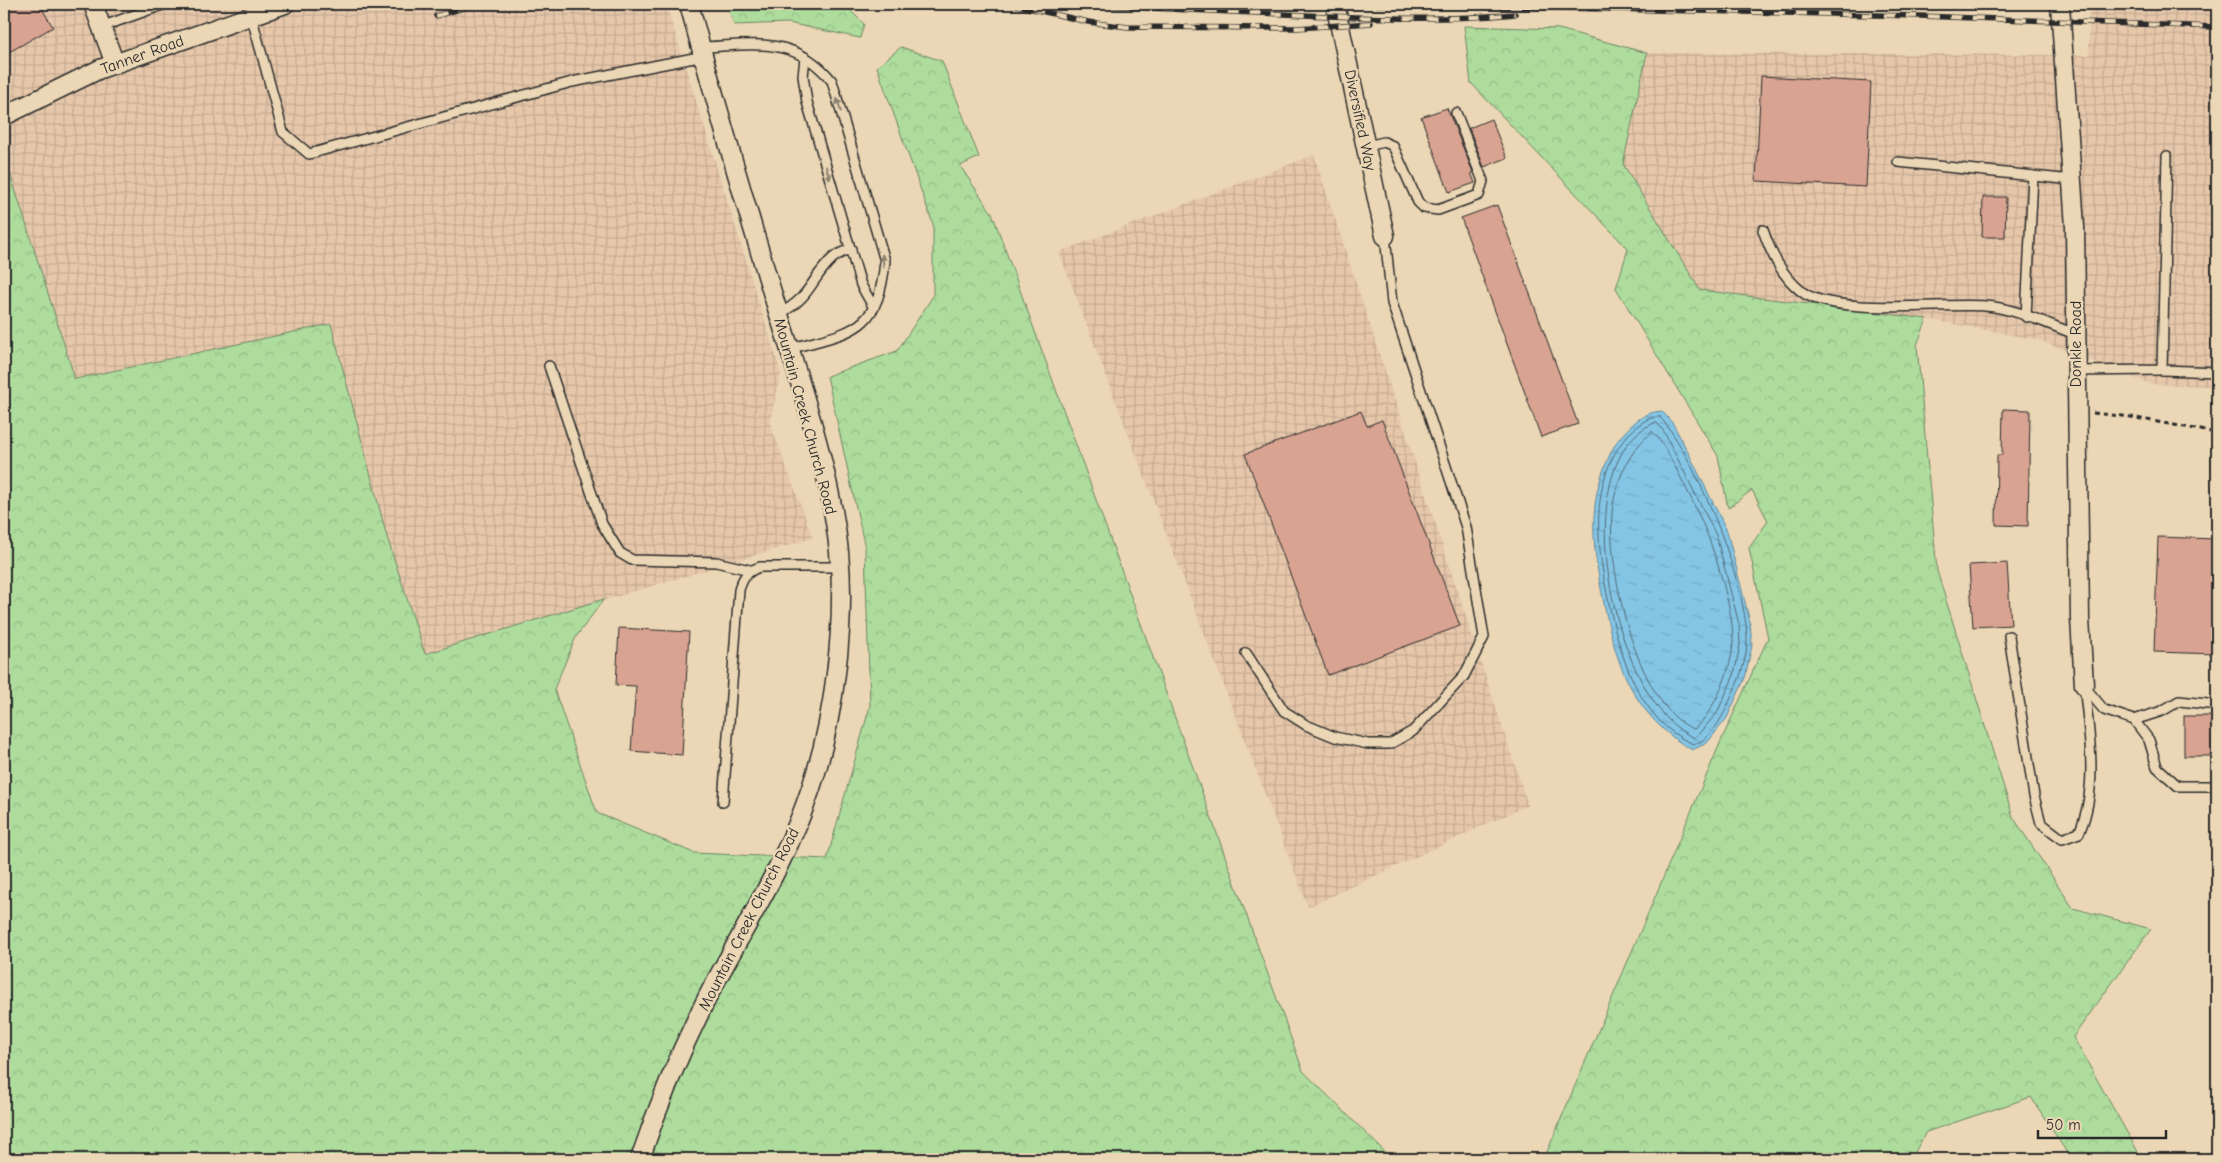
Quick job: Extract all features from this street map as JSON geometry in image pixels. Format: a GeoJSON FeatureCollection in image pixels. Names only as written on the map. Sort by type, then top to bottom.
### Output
{"type":"FeatureCollection","features":[{"type":"Feature","properties":{"kind":"street"},"geometry":{"type":"LineString","coordinates":[[93,4],[115,64]]}},
{"type":"Feature","properties":{"kind":"street","name":"Tanner Road"},"geometry":{"type":"LineString","coordinates":[[4,116],[42,96],[115,64],[285,4]]}},
{"type":"Feature","properties":{"kind":"street","name":"Mountain Creek Church Road"},"geometry":{"type":"LineString","coordinates":[[640,1159],[662,1096],[689,1034],[778,868],[794,834],[812,786],[826,730],[837,660],[840,607],[839,567],[831,502],[789,349],[689,4]]}},
{"type":"Feature","properties":{"kind":"street","name":"Diversified Way"},"geometry":{"type":"LineString","coordinates":[[1335,4],[1385,236]]}},
{"type":"Feature","properties":{"kind":"street","name":"Donkle Road"},"geometry":{"type":"LineString","coordinates":[[2060,4],[2073,180],[2080,619],[2084,685]]}},
{"type":"Feature","properties":{"kind":"lane"},"geometry":{"type":"LineString","coordinates":[[101,27],[165,4]]}},
{"type":"Feature","properties":{"kind":"lane"},"geometry":{"type":"LineString","coordinates":[[251,15],[283,132],[308,154],[572,82],[702,51],[782,46],[806,58],[821,68],[832,81],[885,261],[883,278],[874,308],[865,322],[853,330],[789,349]]}},
{"type":"Feature","properties":{"kind":"lane"},"geometry":{"type":"LineString","coordinates":[[806,58],[803,76],[807,102],[861,285],[874,308]]}},
{"type":"Feature","properties":{"kind":"lane"},"geometry":{"type":"LineString","coordinates":[[1367,146],[1384,142],[1393,146],[1418,202],[1424,208],[1438,210],[1474,198],[1483,188],[1483,181],[1456,113]]}},
{"type":"Feature","properties":{"kind":"lane"},"geometry":{"type":"LineString","coordinates":[[2162,370],[2167,156]]}},
{"type":"Feature","properties":{"kind":"lane"},"geometry":{"type":"LineString","coordinates":[[1898,162],[2073,180]]}},
{"type":"Feature","properties":{"kind":"lane"},"geometry":{"type":"LineString","coordinates":[[2026,317],[2033,176]]}},
{"type":"Feature","properties":{"kind":"lane"},"geometry":{"type":"LineString","coordinates":[[1763,230],[1770,250],[1788,280],[1802,292],[1830,304],[1997,307],[2075,334]]}},
{"type":"Feature","properties":{"kind":"lane"},"geometry":{"type":"LineString","coordinates":[[1246,653],[1284,711],[1306,725],[1335,737],[1368,744],[1390,744],[1413,732],[1464,676],[1484,637],[1466,527],[1392,303],[1385,236]]}},
{"type":"Feature","properties":{"kind":"lane"},"geometry":{"type":"LineString","coordinates":[[779,314],[797,303],[808,292],[834,257],[851,249]]}},
{"type":"Feature","properties":{"kind":"lane"},"geometry":{"type":"LineString","coordinates":[[549,366],[602,524],[620,553],[632,560],[716,562],[750,570]]}},
{"type":"Feature","properties":{"kind":"lane"},"geometry":{"type":"LineString","coordinates":[[2075,371],[2162,370],[2217,372]]}},
{"type":"Feature","properties":{"kind":"lane"},"geometry":{"type":"LineString","coordinates":[[723,802],[739,590],[742,578],[750,570],[760,567],[839,567]]}},
{"type":"Feature","properties":{"kind":"lane"},"geometry":{"type":"LineString","coordinates":[[2008,636],[2034,796],[2041,823],[2062,840],[2079,833],[2088,814],[2090,736],[2084,685]]}},
{"type":"Feature","properties":{"kind":"lane"},"geometry":{"type":"LineString","coordinates":[[2084,685],[2104,710],[2134,720],[2150,740],[2157,767],[2178,786],[2217,786]]}},
{"type":"Feature","properties":{"kind":"lane"},"geometry":{"type":"LineString","coordinates":[[2134,720],[2162,711],[2179,701],[2217,704]]}},
{"type":"Feature","properties":{"kind":"path"},"geometry":{"type":"LineString","coordinates":[[2092,412],[2131,417],[2217,433]]}},
{"type":"Feature","properties":{"kind":"shaded area"},"geometry":{"type":"Polygon","coordinates":[[[4,4],[666,4],[781,373],[770,423],[813,538],[425,654],[387,537],[331,324],[75,379],[4,154],[4,4]]]}},
{"type":"Feature","properties":{"kind":"shaded area"},"geometry":{"type":"Polygon","coordinates":[[[2089,4],[2217,4],[2217,386],[2150,384],[2039,340],[1927,319],[1700,290],[1623,164],[1647,53],[2089,55],[2089,4]]]}},
{"type":"Feature","properties":{"kind":"shaded area"},"geometry":{"type":"Polygon","coordinates":[[[1314,155],[1528,805],[1308,907],[1059,252],[1314,155]]]}},
{"type":"Feature","properties":{"kind":"green space"},"geometry":{"type":"Polygon","coordinates":[[[727,4],[844,4],[864,24],[860,38],[788,23],[734,25],[727,4]]]}},
{"type":"Feature","properties":{"kind":"green space"},"geometry":{"type":"Polygon","coordinates":[[[1464,26],[1559,29],[1647,53],[1623,164],[1700,290],[1927,319],[1917,345],[1937,571],[2013,817],[2073,908],[2151,929],[2073,1037],[2142,1159],[2071,1159],[2031,1097],[1926,1132],[1911,1159],[1544,1159],[1721,741],[1768,638],[1749,548],[1768,521],[1752,490],[1728,508],[1718,456],[1616,288],[1628,249],[1471,83],[1464,26]]]}},
{"type":"Feature","properties":{"kind":"green space"},"geometry":{"type":"Polygon","coordinates":[[[901,47],[942,61],[979,157],[960,166],[992,213],[1303,1071],[1392,1159],[4,1159],[4,154],[75,379],[331,324],[387,537],[425,654],[604,599],[576,637],[554,689],[597,813],[694,853],[827,859],[870,706],[865,548],[827,376],[897,351],[933,296],[933,224],[877,67],[901,47]]]}},
{"type":"Feature","properties":{"kind":"water"},"geometry":{"type":"Polygon","coordinates":[[[1662,411],[1673,424],[1727,531],[1750,622],[1752,645],[1745,678],[1727,718],[1707,743],[1692,750],[1672,737],[1655,721],[1640,703],[1628,682],[1619,662],[1610,631],[1595,549],[1594,516],[1599,483],[1615,444],[1636,421],[1650,413],[1662,411]]]}},
{"type":"Feature","properties":{"kind":"building"},"geometry":{"type":"Polygon","coordinates":[[[4,4],[39,4],[53,27],[4,55],[4,4]]]}},
{"type":"Feature","properties":{"kind":"building"},"geometry":{"type":"Polygon","coordinates":[[[1761,76],[1871,82],[1866,187],[1756,181],[1761,76]]]}},
{"type":"Feature","properties":{"kind":"building"},"geometry":{"type":"Polygon","coordinates":[[[1447,108],[1473,172],[1471,173],[1475,183],[1449,192],[1421,117],[1447,108]]]}},
{"type":"Feature","properties":{"kind":"building"},"geometry":{"type":"Polygon","coordinates":[[[1491,119],[1507,158],[1484,167],[1469,128],[1491,119]]]}},
{"type":"Feature","properties":{"kind":"building"},"geometry":{"type":"Polygon","coordinates":[[[1983,197],[2006,197],[2005,237],[1982,237],[1983,197]]]}},
{"type":"Feature","properties":{"kind":"building"},"geometry":{"type":"Polygon","coordinates":[[[1497,205],[1578,424],[1541,437],[1461,218],[1497,205]]]}},
{"type":"Feature","properties":{"kind":"building"},"geometry":{"type":"Polygon","coordinates":[[[2003,409],[2030,410],[2028,526],[1996,525],[1997,455],[2002,455],[2003,409]]]}},
{"type":"Feature","properties":{"kind":"building"},"geometry":{"type":"Polygon","coordinates":[[[1361,411],[1367,426],[1382,420],[1460,626],[1328,675],[1245,454],[1361,411]]]}},
{"type":"Feature","properties":{"kind":"building"},"geometry":{"type":"Polygon","coordinates":[[[2158,537],[2217,539],[2217,654],[2154,652],[2158,537]]]}},
{"type":"Feature","properties":{"kind":"building"},"geometry":{"type":"Polygon","coordinates":[[[2007,563],[2011,625],[1973,627],[1969,565],[2007,563]]]}},
{"type":"Feature","properties":{"kind":"building"},"geometry":{"type":"Polygon","coordinates":[[[619,628],[689,632],[682,755],[631,751],[636,686],[616,685],[619,628]]]}},
{"type":"Feature","properties":{"kind":"building"},"geometry":{"type":"Polygon","coordinates":[[[2184,716],[2217,716],[2217,756],[2184,756],[2184,716]]]}},
{"type":"Feature","properties":{"kind":"railway"},"geometry":{"type":"LineString","coordinates":[[436,16],[476,4]]}},
{"type":"Feature","properties":{"kind":"railway"},"geometry":{"type":"LineString","coordinates":[[1011,4],[1088,22],[1128,27],[1297,28],[1371,23]]}},
{"type":"Feature","properties":{"kind":"railway"},"geometry":{"type":"LineString","coordinates":[[1096,4],[1201,11],[1384,18],[1462,18],[1515,14]]}},
{"type":"Feature","properties":{"kind":"railway"},"geometry":{"type":"LineString","coordinates":[[1378,4],[1920,16],[2217,27]]}}]}
